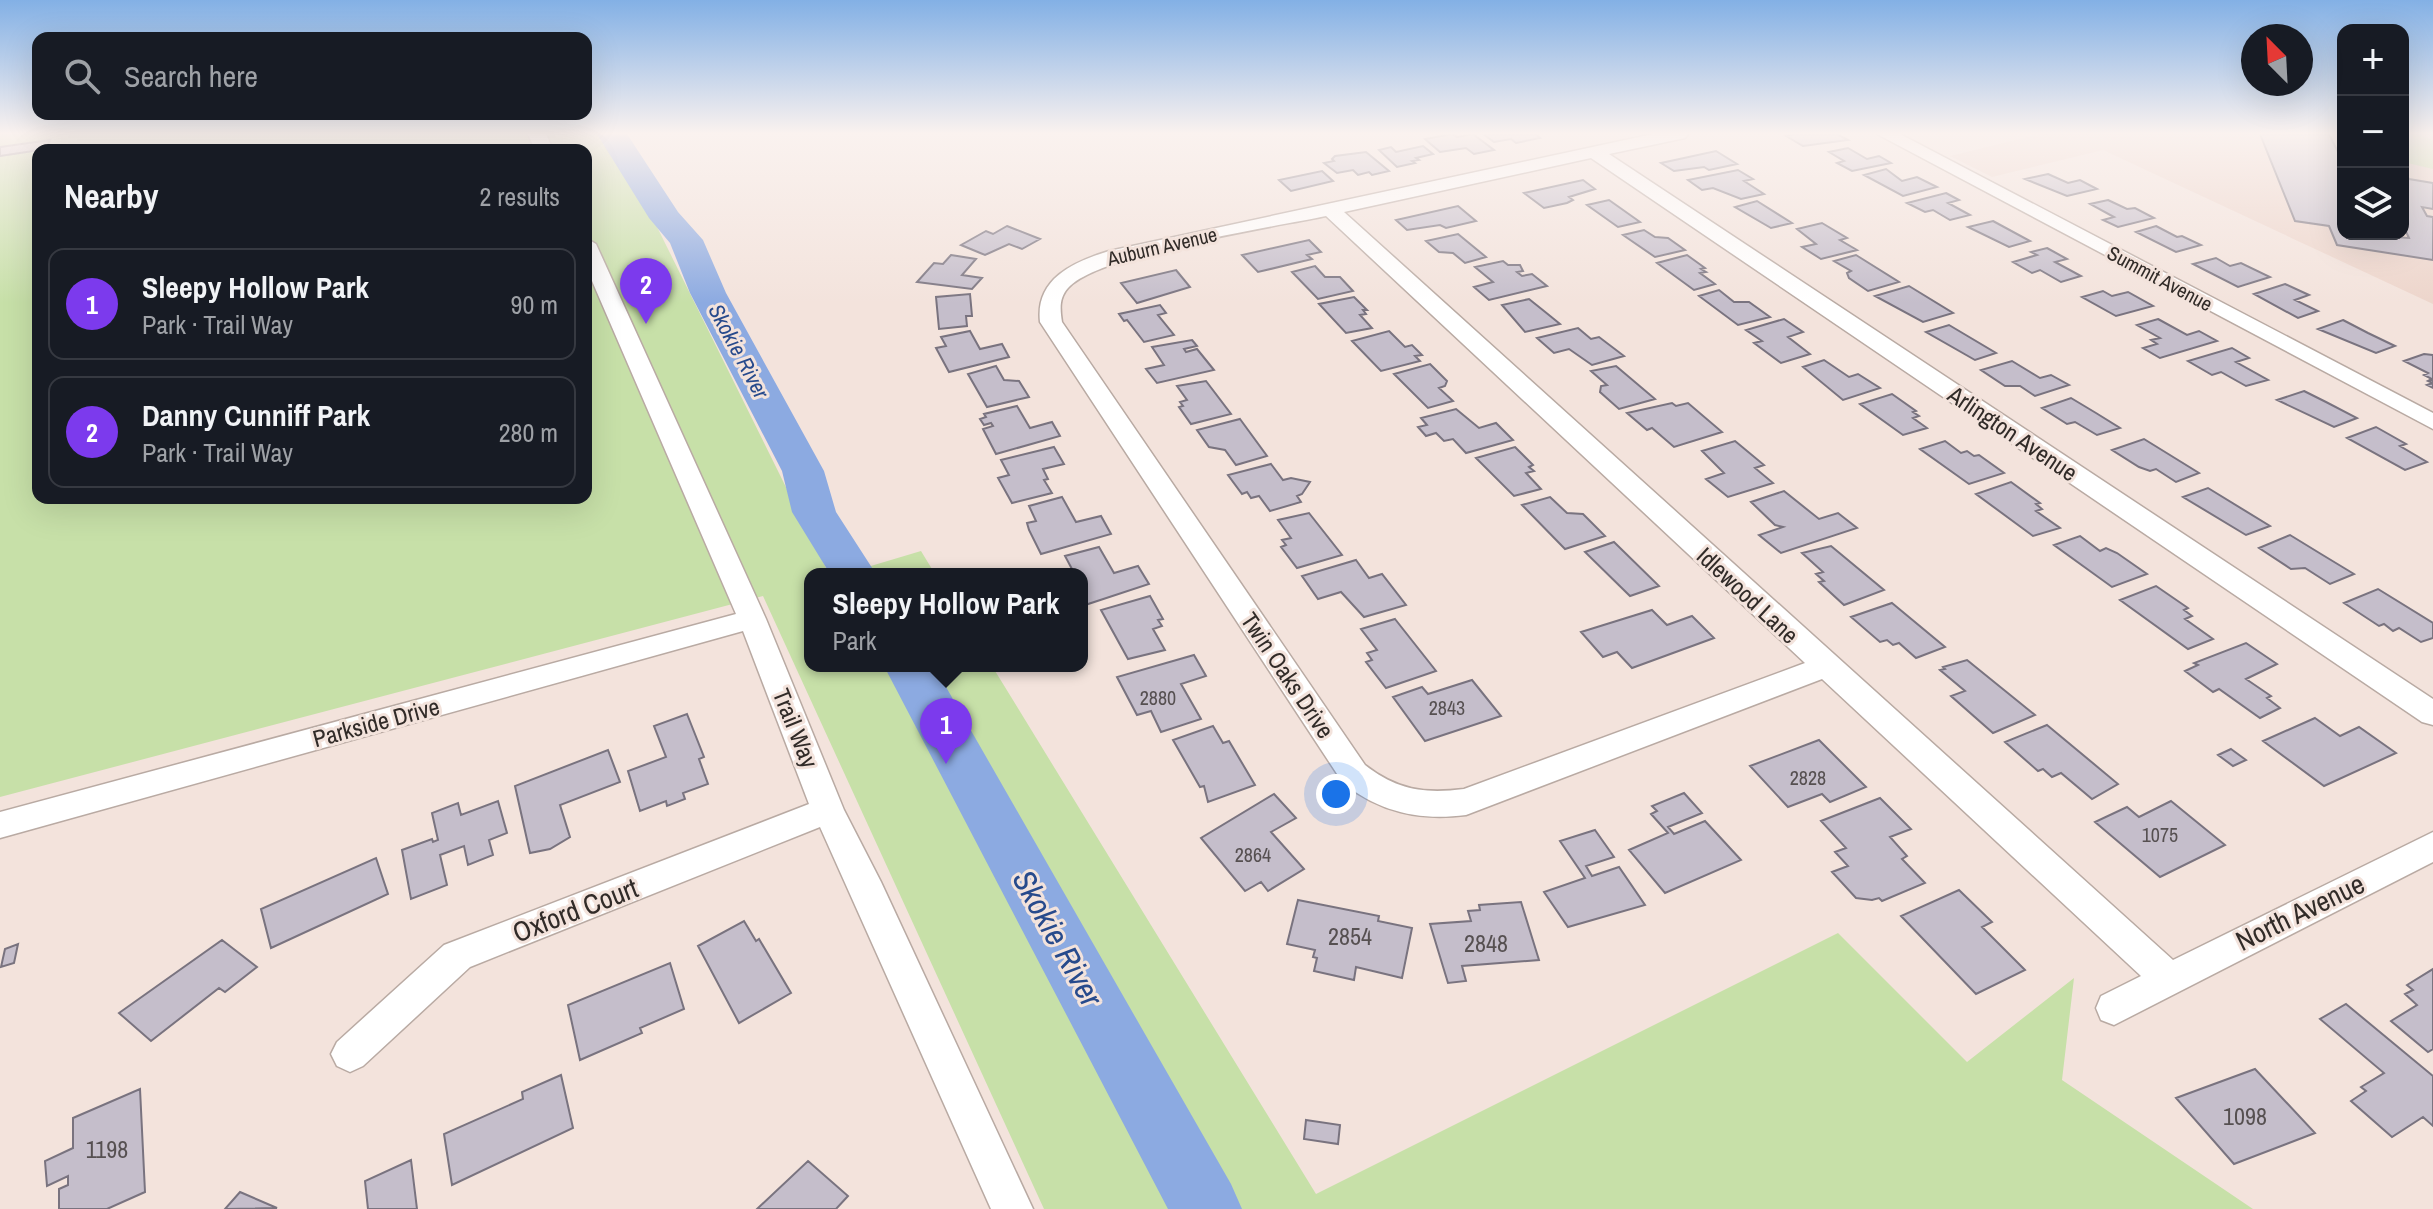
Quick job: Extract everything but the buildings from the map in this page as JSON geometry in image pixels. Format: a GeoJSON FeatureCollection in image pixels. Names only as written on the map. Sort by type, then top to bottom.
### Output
{"type":"FeatureCollection","features":[{"type":"Feature","properties":{"kind":"street","name":"Auburn Avenue"},"geometry":{"type":"LineString","coordinates":[[1070,275],[1082,266],[1116,255],[1416,190]]}},
{"type":"Feature","properties":{"kind":"street","name":"Arlington Avenue"},"geometry":{"type":"LineString","coordinates":[[1650,190],[2433,714]]}},
{"type":"Feature","properties":{"kind":"street","name":"Summit Avenue"},"geometry":{"type":"LineString","coordinates":[[1993,190],[2433,422]]}},
{"type":"Feature","properties":{"kind":"street","name":"Idlewood Lane"},"geometry":{"type":"LineString","coordinates":[[1330,209],[2168,978]]}},
{"type":"Feature","properties":{"kind":"street","name":"Trail Way"},"geometry":{"type":"LineString","coordinates":[[592,258],[752,619],[828,810],[864,882],[1012,1209]]}},
{"type":"Feature","properties":{"kind":"street","name":"Twin Oaks Drive"},"geometry":{"type":"LineString","coordinates":[[1070,275],[1053,291],[1048,312],[1051,322],[1354,774],[1390,800],[1434,807],[1466,802],[1826,666]]}},
{"type":"Feature","properties":{"kind":"street","name":"Parkside Drive"},"geometry":{"type":"LineString","coordinates":[[0,825],[752,619]]}},
{"type":"Feature","properties":{"kind":"street","name":"Oxford Court"},"geometry":{"type":"LineString","coordinates":[[350,1054],[457,956],[828,810]]}},
{"type":"Feature","properties":{"kind":"street","name":"North Avenue"},"geometry":{"type":"LineString","coordinates":[[2114,1008],[2433,846]]}},
{"type":"Feature","properties":{"kind":"shaded area"},"geometry":{"type":"Polygon","coordinates":[[[2190,190],[2337,190],[2337,240],[2409,240],[2409,190],[2433,190],[2433,304],[2190,190]]]}},
{"type":"Feature","properties":{"kind":"green space"},"geometry":{"type":"Polygon","coordinates":[[[0,190],[32,190],[32,504],[592,504],[592,190],[639,190],[826,568],[804,568],[804,672],[996,672],[1316,1194],[1838,933],[1967,1062],[2074,978],[2062,1080],[2253,1209],[1044,1209],[763,596],[0,797],[0,190]]]}},
{"type":"Feature","properties":{"kind":"green space"},"geometry":{"type":"Polygon","coordinates":[[[921,551],[931,568],[864,568],[921,551]]]}},
{"type":"Feature","properties":{"kind":"waterway","name":"Skokie River"},"geometry":{"type":"LineString","coordinates":[[648,190],[666,218],[686,240],[708,293],[803,471],[814,512],[849,568]]}},
{"type":"Feature","properties":{"kind":"waterway","name":"Skokie River"},"geometry":{"type":"LineString","coordinates":[[912,672],[1206,1209]]}},
{"type":"Feature","properties":{"kind":"place","name":"Danny Cunniff Park"},"geometry":{"type":"Point","coordinates":[646,324]}},
{"type":"Feature","properties":{"kind":"place","name":"Sleepy Hollow Park"},"geometry":{"type":"Point","coordinates":[946,764]}}]}
